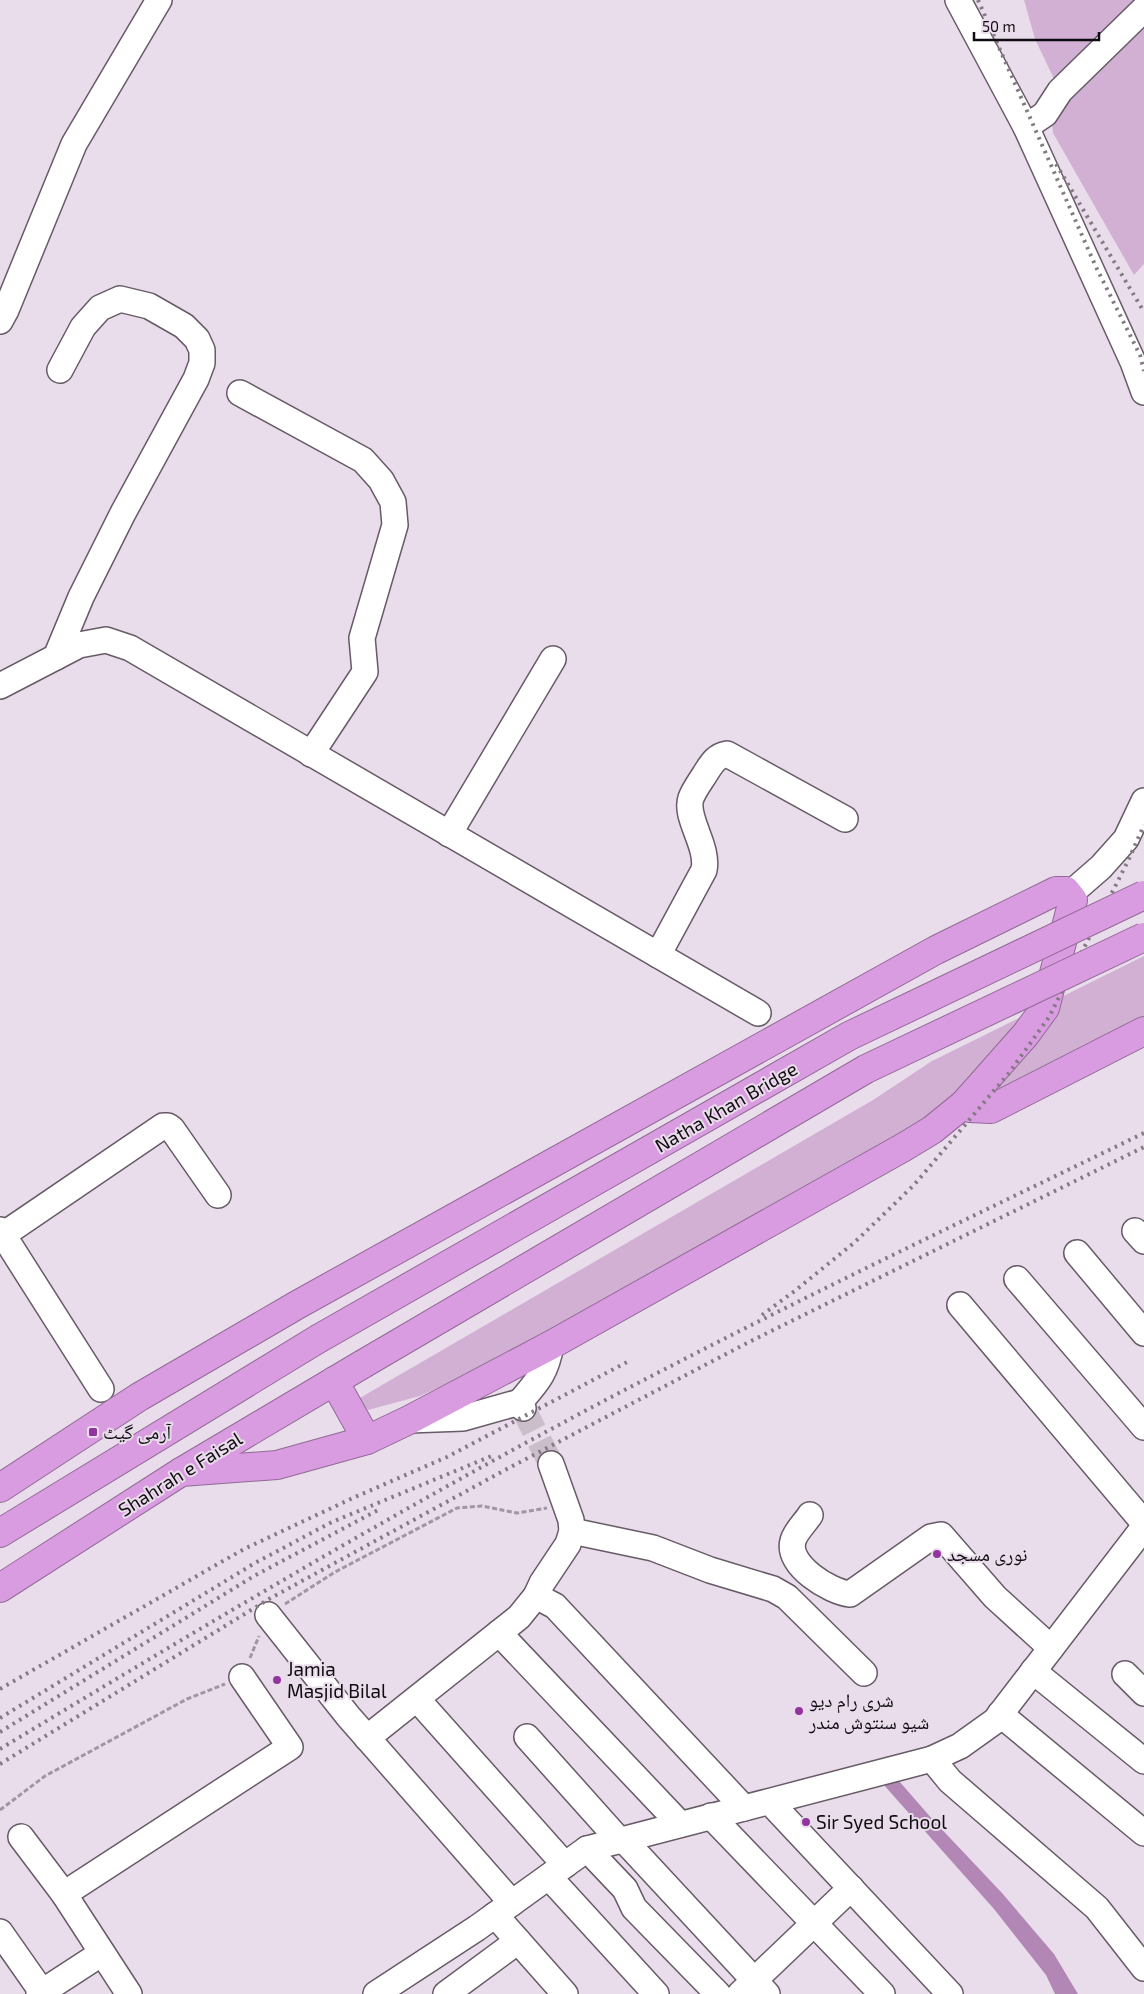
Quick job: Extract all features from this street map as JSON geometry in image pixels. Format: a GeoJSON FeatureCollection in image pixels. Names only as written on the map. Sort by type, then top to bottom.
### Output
{"type":"FeatureCollection","features":[{"type":"Feature","properties":{"kind":"highway"},"geometry":{"type":"LineString","coordinates":[[0,1488],[139,1397],[227,1346],[936,950],[1007,914],[1056,892],[1066,891],[1070,894],[1073,900],[1045,1008],[1026,1034],[964,1104],[932,1130],[551,1345],[367,1440],[277,1465],[181,1472]]}},
{"type":"Feature","properties":{"kind":"highway","name":"Natha Khan Bridge"},"geometry":{"type":"LineString","coordinates":[[0,1533],[318,1339],[849,1036],[1144,895]]}},
{"type":"Feature","properties":{"kind":"highway","name":"Natha Khan Bridge"},"geometry":{"type":"LineString","coordinates":[[363,1364],[866,1069],[1144,937]]}},
{"type":"Feature","properties":{"kind":"highway"},"geometry":{"type":"LineString","coordinates":[[964,1104],[969,1108],[991,1110],[1144,1031]]}},
{"type":"Feature","properties":{"kind":"highway"},"geometry":{"type":"LineString","coordinates":[[227,1346],[251,1380]]}},
{"type":"Feature","properties":{"kind":"highway","name":"Shahrah e Faisal"},"geometry":{"type":"LineString","coordinates":[[0,1588],[181,1472],[363,1364]]}},
{"type":"Feature","properties":{"kind":"highway"},"geometry":{"type":"LineString","coordinates":[[334,1381],[367,1440]]}},
{"type":"Feature","properties":{"kind":"street"},"geometry":{"type":"LineString","coordinates":[[0,321],[74,144],[159,0]]}},
{"type":"Feature","properties":{"kind":"street"},"geometry":{"type":"LineString","coordinates":[[958,0],[1026,127],[1141,372]]}},
{"type":"Feature","properties":{"kind":"street"},"geometry":{"type":"LineString","coordinates":[[1026,127],[1045,114],[1060,91],[1144,8]]}},
{"type":"Feature","properties":{"kind":"street"},"geometry":{"type":"LineString","coordinates":[[56,657],[89,580],[196,378],[202,363],[202,350],[196,339],[184,326],[149,306],[120,299],[100,308],[83,327],[60,370]]}},
{"type":"Feature","properties":{"kind":"street"},"geometry":{"type":"LineString","coordinates":[[240,393],[363,460],[381,480],[393,502],[395,525],[362,638],[365,672],[311,754]]}},
{"type":"Feature","properties":{"kind":"street"},"geometry":{"type":"LineString","coordinates":[[0,686],[79,645],[106,640],[130,648],[758,1013]]}},
{"type":"Feature","properties":{"kind":"street"},"geometry":{"type":"LineString","coordinates":[[449,834],[552,659]]}},
{"type":"Feature","properties":{"kind":"street"},"geometry":{"type":"LineString","coordinates":[[658,955],[704,870],[706,860],[690,810],[690,800],[714,760],[720,755],[727,754],[845,818]]}},
{"type":"Feature","properties":{"kind":"street"},"geometry":{"type":"LineString","coordinates":[[1070,894],[1101,867],[1126,839],[1144,801]]}},
{"type":"Feature","properties":{"kind":"street"},"geometry":{"type":"LineString","coordinates":[[101,1390],[2,1232],[163,1126],[168,1126],[172,1129],[218,1195]]}},
{"type":"Feature","properties":{"kind":"street"},"geometry":{"type":"LineString","coordinates":[[1077,1253],[1144,1333]]}},
{"type":"Feature","properties":{"kind":"street"},"geometry":{"type":"LineString","coordinates":[[1017,1280],[1144,1427]]}},
{"type":"Feature","properties":{"kind":"street"},"geometry":{"type":"LineString","coordinates":[[376,1994],[503,1909],[587,1849],[932,1759],[960,1746],[995,1721],[1144,1526],[960,1306]]}},
{"type":"Feature","properties":{"kind":"street"},"geometry":{"type":"LineString","coordinates":[[409,1420],[463,1418],[521,1405],[548,1364],[551,1345]]}},
{"type":"Feature","properties":{"kind":"street"},"geometry":{"type":"LineString","coordinates":[[367,1738],[519,1617],[536,1596],[542,1583],[568,1544],[572,1531],[571,1520],[551,1464]]}},
{"type":"Feature","properties":{"kind":"street"},"geometry":{"type":"LineString","coordinates":[[810,1516],[793,1540],[792,1553],[800,1566],[840,1593],[850,1594],[931,1537],[941,1536],[995,1597],[1051,1648]]}},
{"type":"Feature","properties":{"kind":"street"},"geometry":{"type":"LineString","coordinates":[[572,1531],[654,1548],[710,1570],[773,1590],[787,1598],[864,1672]]}},
{"type":"Feature","properties":{"kind":"street"},"geometry":{"type":"LineString","coordinates":[[536,1596],[555,1606],[744,1808]]}},
{"type":"Feature","properties":{"kind":"street"},"geometry":{"type":"LineString","coordinates":[[268,1615],[503,1909],[518,1941],[565,1994]]}},
{"type":"Feature","properties":{"kind":"street"},"geometry":{"type":"LineString","coordinates":[[499,1633],[680,1824]]}},
{"type":"Feature","properties":{"kind":"street"},"geometry":{"type":"LineString","coordinates":[[1033,1671],[1144,1761]]}},
{"type":"Feature","properties":{"kind":"street"},"geometry":{"type":"LineString","coordinates":[[1125,1674],[1144,1693]]}},
{"type":"Feature","properties":{"kind":"street"},"geometry":{"type":"LineString","coordinates":[[64,1894],[290,1747],[242,1677]]}},
{"type":"Feature","properties":{"kind":"street"},"geometry":{"type":"LineString","coordinates":[[416,1699],[656,1994]]}},
{"type":"Feature","properties":{"kind":"street"},"geometry":{"type":"LineString","coordinates":[[1000,1714],[1144,1833]]}},
{"type":"Feature","properties":{"kind":"street"},"geometry":{"type":"LineString","coordinates":[[527,1737],[622,1840],[754,1989],[813,1924],[851,1888]]}},
{"type":"Feature","properties":{"kind":"street"},"geometry":{"type":"LineString","coordinates":[[932,1759],[950,1781],[1097,1908],[1144,1968]]}},
{"type":"Feature","properties":{"kind":"street"},"geometry":{"type":"LineString","coordinates":[[770,1802],[851,1888],[944,1992]]}},
{"type":"Feature","properties":{"kind":"street"},"geometry":{"type":"LineString","coordinates":[[711,1816],[882,1994]]}},
{"type":"Feature","properties":{"kind":"street"},"geometry":{"type":"LineString","coordinates":[[21,1837],[64,1894],[129,1994]]}},
{"type":"Feature","properties":{"kind":"street"},"geometry":{"type":"LineString","coordinates":[[587,1849],[625,1889],[634,1908],[718,1994]]}},
{"type":"Feature","properties":{"kind":"street"},"geometry":{"type":"LineString","coordinates":[[0,1932],[40,1993],[102,1953]]}},
{"type":"Feature","properties":{"kind":"street"},"geometry":{"type":"LineString","coordinates":[[446,1994],[518,1941]]}},
{"type":"Feature","properties":{"kind":"shaded area"},"geometry":{"type":"Polygon","coordinates":[[[1024,0],[1144,0],[1144,264],[1134,275],[1053,133],[1051,114],[1056,83],[1035,39],[1024,0]]]}},
{"type":"Feature","properties":{"kind":"shaded area"},"geometry":{"type":"Polygon","coordinates":[[[1144,956],[1144,1021],[502,1358],[420,1396],[368,1410],[358,1399],[873,1100],[932,1061],[1144,956]]]}},
{"type":"Feature","properties":{"kind":"shaded area"},"geometry":{"type":"Polygon","coordinates":[[[899,1781],[1002,1893],[1054,1954],[1078,1994],[1055,1994],[1046,1975],[994,1909],[883,1784],[899,1781]]]}},
{"type":"Feature","properties":{"kind":"tunnel"},"geometry":{"type":"LineString","coordinates":[[523,1408],[551,1464]]}},
{"type":"Feature","properties":{"kind":"railway"},"geometry":{"type":"LineString","coordinates":[[978,0],[1096,267],[1140,355],[1144,371]]}},
{"type":"Feature","properties":{"kind":"railway"},"geometry":{"type":"LineString","coordinates":[[1056,164],[1144,312]]}},
{"type":"Feature","properties":{"kind":"railway"},"geometry":{"type":"LineString","coordinates":[[762,1315],[855,1242],[914,1185],[1009,1073],[1049,1017],[1128,861],[1144,825]]}},
{"type":"Feature","properties":{"kind":"railway"},"geometry":{"type":"LineString","coordinates":[[0,1749],[332,1552],[499,1457],[787,1307],[1144,1133]]}},
{"type":"Feature","properties":{"kind":"railway"},"geometry":{"type":"LineString","coordinates":[[0,1764],[269,1599],[505,1470],[749,1342],[1144,1147]]}},
{"type":"Feature","properties":{"kind":"railway"},"geometry":{"type":"LineString","coordinates":[[0,1689],[244,1549],[355,1497],[447,1457],[629,1361]]}},
{"type":"Feature","properties":{"kind":"railway"},"geometry":{"type":"LineString","coordinates":[[0,1718],[255,1563],[332,1522],[494,1455]]}},
{"type":"Feature","properties":{"kind":"railway"},"geometry":{"type":"LineString","coordinates":[[0,1732],[254,1576],[378,1510]]}},
{"type":"Feature","properties":{"kind":"place","name":"آرمی گیٹ"},"geometry":{"type":"Point","coordinates":[93,1432]}},
{"type":"Feature","properties":{"kind":"place","name":"نوری مسجد"},"geometry":{"type":"Point","coordinates":[937,1554]}},
{"type":"Feature","properties":{"kind":"place","name":"Jamia Masjid Bilal"},"geometry":{"type":"Point","coordinates":[277,1680]}},
{"type":"Feature","properties":{"kind":"place","name":"شری رام دیو شیو سنتوش مندر"},"geometry":{"type":"Point","coordinates":[799,1711]}},
{"type":"Feature","properties":{"kind":"place","name":"Sir Syed School"},"geometry":{"type":"Point","coordinates":[806,1822]}}]}
